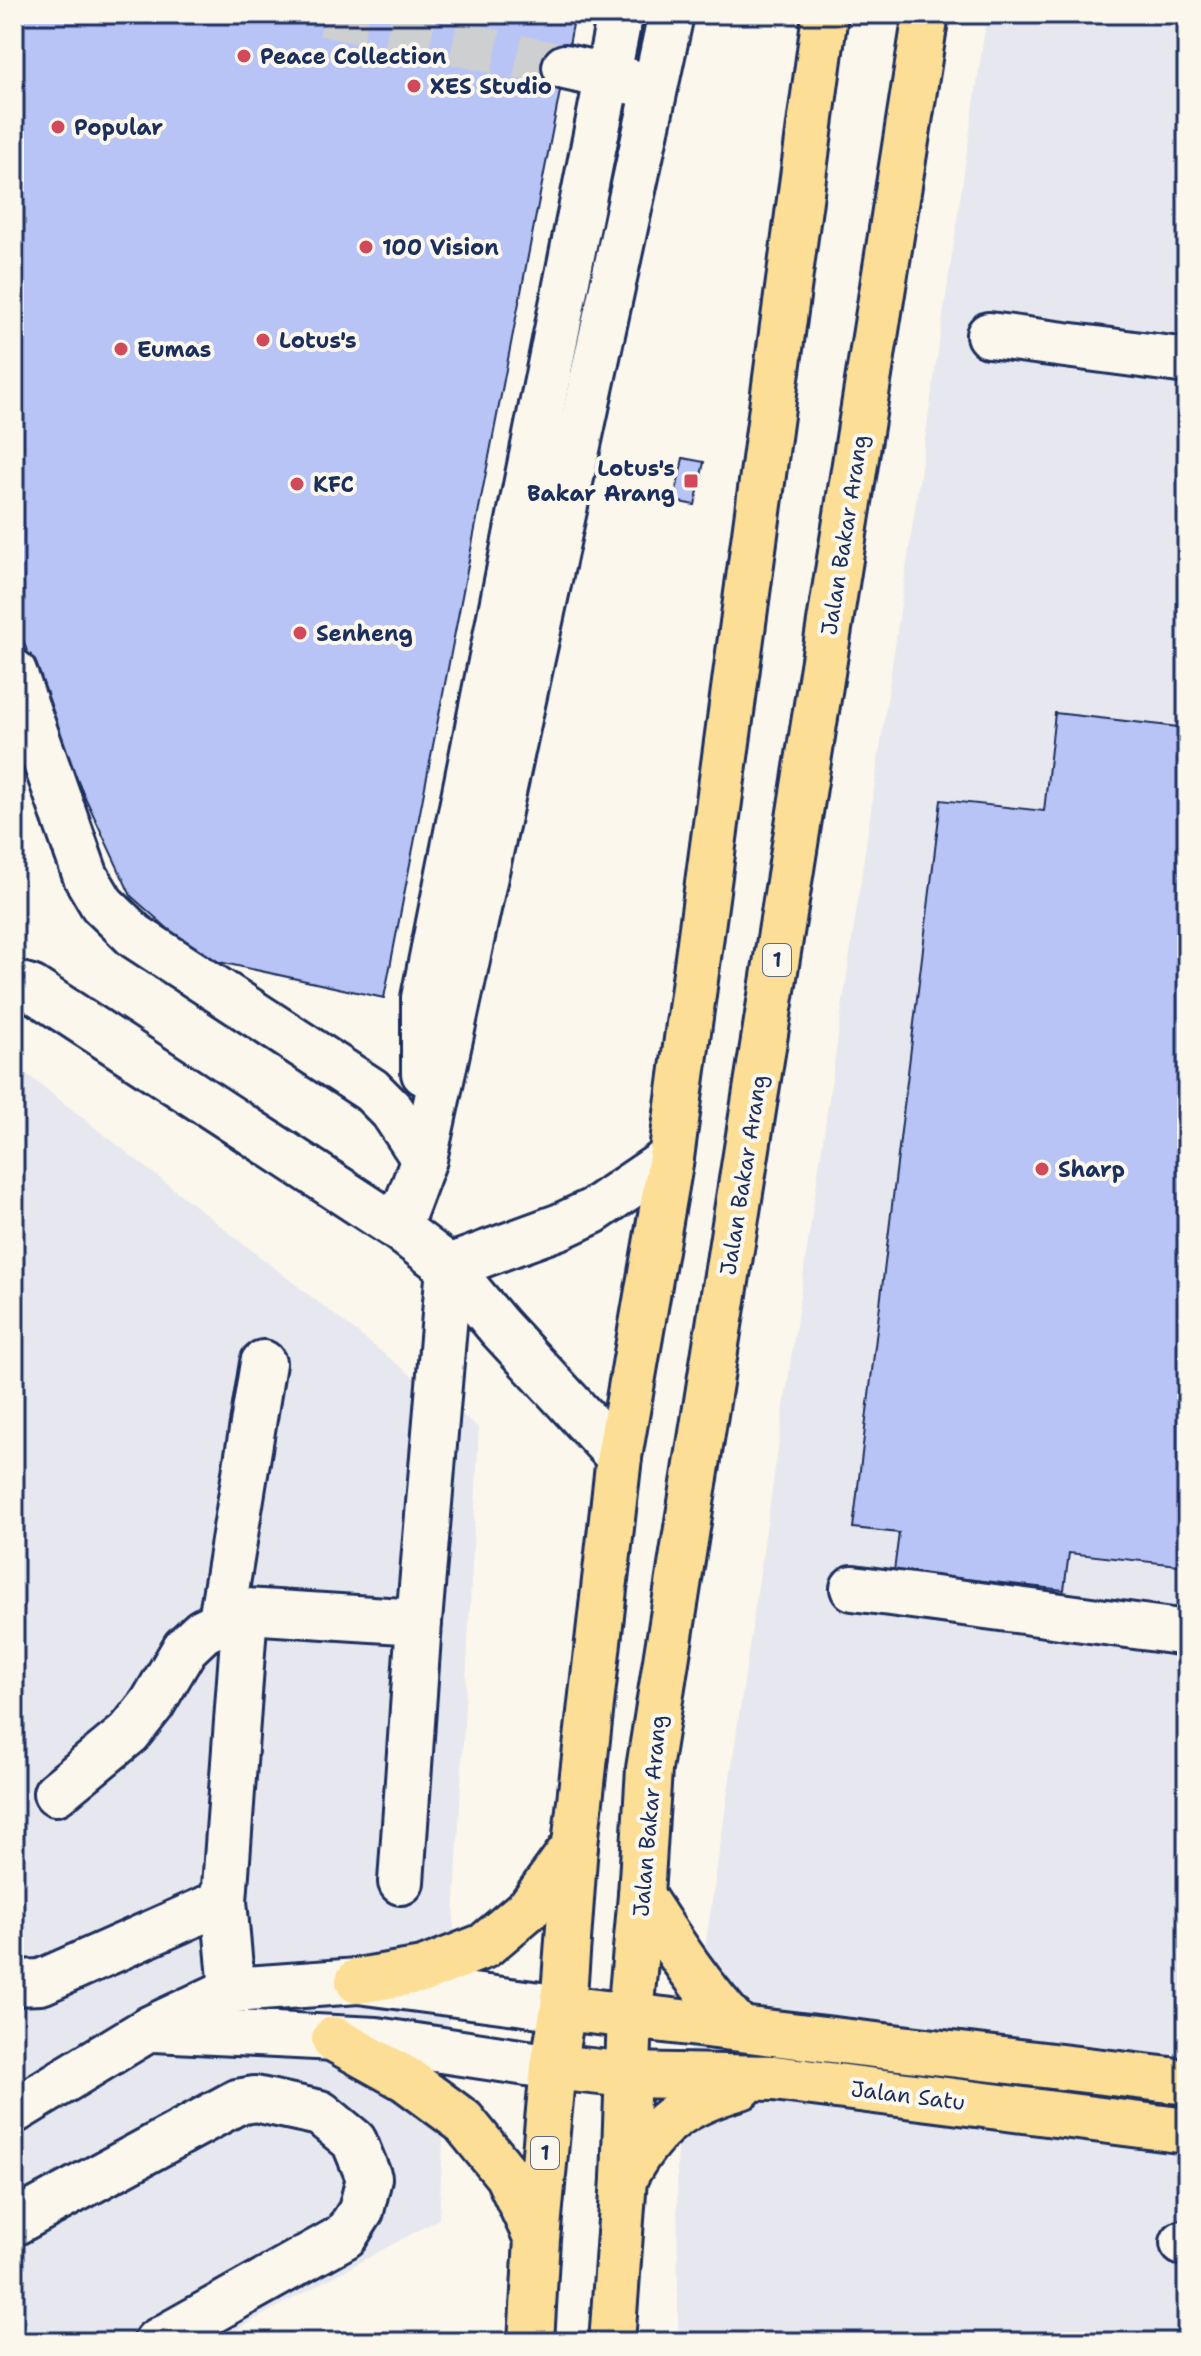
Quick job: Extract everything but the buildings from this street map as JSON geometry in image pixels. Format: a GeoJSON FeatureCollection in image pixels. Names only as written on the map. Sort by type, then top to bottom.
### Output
{"type":"FeatureCollection","features":[{"type":"Feature","properties":{"kind":"main road","name":"1"},"geometry":{"type":"LineString","coordinates":[[531,2342],[537,2239],[553,2067],[563,2008],[575,1845],[619,1457],[671,1158],[825,14]]}},
{"type":"Feature","properties":{"kind":"main road","name":"Jalan Bakar Arang"},"geometry":{"type":"LineString","coordinates":[[612,2342],[624,2179],[630,2015],[649,1769],[926,14]]}},
{"type":"Feature","properties":{"kind":"main road"},"geometry":{"type":"LineString","coordinates":[[358,1981],[423,1970],[484,1946],[530,1907],[575,1845]]}},
{"type":"Feature","properties":{"kind":"main road"},"geometry":{"type":"LineString","coordinates":[[641,1895],[686,1965],[739,2028]]}},
{"type":"Feature","properties":{"kind":"main road","name":"Jalan Satu"},"geometry":{"type":"LineString","coordinates":[[563,2008],[1187,2082]]}},
{"type":"Feature","properties":{"kind":"main road"},"geometry":{"type":"LineString","coordinates":[[334,2039],[406,2079],[463,2121],[507,2175],[537,2239]]}},
{"type":"Feature","properties":{"kind":"main road","name":"Jalan Satu"},"geometry":{"type":"LineString","coordinates":[[553,2067],[628,2075],[774,2078],[1187,2131]]}},
{"type":"Feature","properties":{"kind":"main road"},"geometry":{"type":"LineString","coordinates":[[624,2179],[635,2157],[650,2138],[686,2107],[710,2096],[774,2078]]}},
{"type":"Feature","properties":{"kind":"street"},"geometry":{"type":"LineString","coordinates":[[541,519],[620,14]]}},
{"type":"Feature","properties":{"kind":"street"},"geometry":{"type":"LineString","coordinates":[[398,1228],[424,1159],[541,519],[655,87],[671,14]]}},
{"type":"Feature","properties":{"kind":"street"},"geometry":{"type":"LineString","coordinates":[[565,67],[655,87]]}},
{"type":"Feature","properties":{"kind":"street"},"geometry":{"type":"LineString","coordinates":[[989,335],[1187,361]]}},
{"type":"Feature","properties":{"kind":"street"},"geometry":{"type":"LineString","coordinates":[[14,672],[86,877],[102,904],[135,936],[371,1090],[392,1111],[424,1159]]}},
{"type":"Feature","properties":{"kind":"street"},"geometry":{"type":"LineString","coordinates":[[23,986],[398,1228],[449,1267],[499,1327],[619,1457]]}},
{"type":"Feature","properties":{"kind":"street"},"geometry":{"type":"LineString","coordinates":[[449,1267],[593,1211],[671,1158]]}},
{"type":"Feature","properties":{"kind":"street"},"geometry":{"type":"LineString","coordinates":[[401,1882],[449,1267]]}},
{"type":"Feature","properties":{"kind":"street"},"geometry":{"type":"LineString","coordinates":[[232,1990],[224,1901],[233,1616],[263,1363]]}},
{"type":"Feature","properties":{"kind":"street"},"geometry":{"type":"LineString","coordinates":[[853,1588],[1187,1633]]}},
{"type":"Feature","properties":{"kind":"street"},"geometry":{"type":"LineString","coordinates":[[56,1793],[129,1733],[152,1704],[185,1648],[203,1631],[233,1616],[419,1622]]}},
{"type":"Feature","properties":{"kind":"street"},"geometry":{"type":"LineString","coordinates":[[14,1983],[41,1982],[224,1901]]}},
{"type":"Feature","properties":{"kind":"street"},"geometry":{"type":"LineString","coordinates":[[14,2111],[149,2029],[232,1990],[358,1981],[563,2008]]}},
{"type":"Feature","properties":{"kind":"street"},"geometry":{"type":"LineString","coordinates":[[149,2029],[376,2040],[553,2067]]}},
{"type":"Feature","properties":{"kind":"street"},"geometry":{"type":"LineString","coordinates":[[14,2223],[237,2102],[255,2099],[320,2113],[354,2141],[369,2178],[361,2211],[345,2236],[156,2342]]}},
{"type":"Feature","properties":{"kind":"shaded area"},"geometry":{"type":"Polygon","coordinates":[[[987,14],[1187,14],[1187,2342],[678,2342],[677,2141],[987,14]]]}},
{"type":"Feature","properties":{"kind":"shaded area"},"geometry":{"type":"Polygon","coordinates":[[[14,1064],[479,1428],[439,2219],[214,2342],[14,2342],[14,1064]]]}},
{"type":"Feature","properties":{"kind":"tunnel"},"geometry":{"type":"LineString","coordinates":[[324,14],[565,67]]}},
{"type":"Feature","properties":{"kind":"place","name":"Peace Collection"},"geometry":{"type":"Point","coordinates":[244,56]}},
{"type":"Feature","properties":{"kind":"place","name":"XES Studio"},"geometry":{"type":"Point","coordinates":[414,86]}},
{"type":"Feature","properties":{"kind":"place","name":"Popular"},"geometry":{"type":"Point","coordinates":[58,127]}},
{"type":"Feature","properties":{"kind":"place","name":"100 Vision"},"geometry":{"type":"Point","coordinates":[366,247]}},
{"type":"Feature","properties":{"kind":"place","name":"Lotus's"},"geometry":{"type":"Point","coordinates":[263,340]}},
{"type":"Feature","properties":{"kind":"place","name":"Eumas"},"geometry":{"type":"Point","coordinates":[121,349]}},
{"type":"Feature","properties":{"kind":"place","name":"Lotus's Bakar Arang"},"geometry":{"type":"Point","coordinates":[691,481]}},
{"type":"Feature","properties":{"kind":"place","name":"KFC"},"geometry":{"type":"Point","coordinates":[297,484]}},
{"type":"Feature","properties":{"kind":"place","name":"Senheng"},"geometry":{"type":"Point","coordinates":[300,633]}},
{"type":"Feature","properties":{"kind":"place","name":"Sharp"},"geometry":{"type":"Point","coordinates":[1042,1169]}}]}
